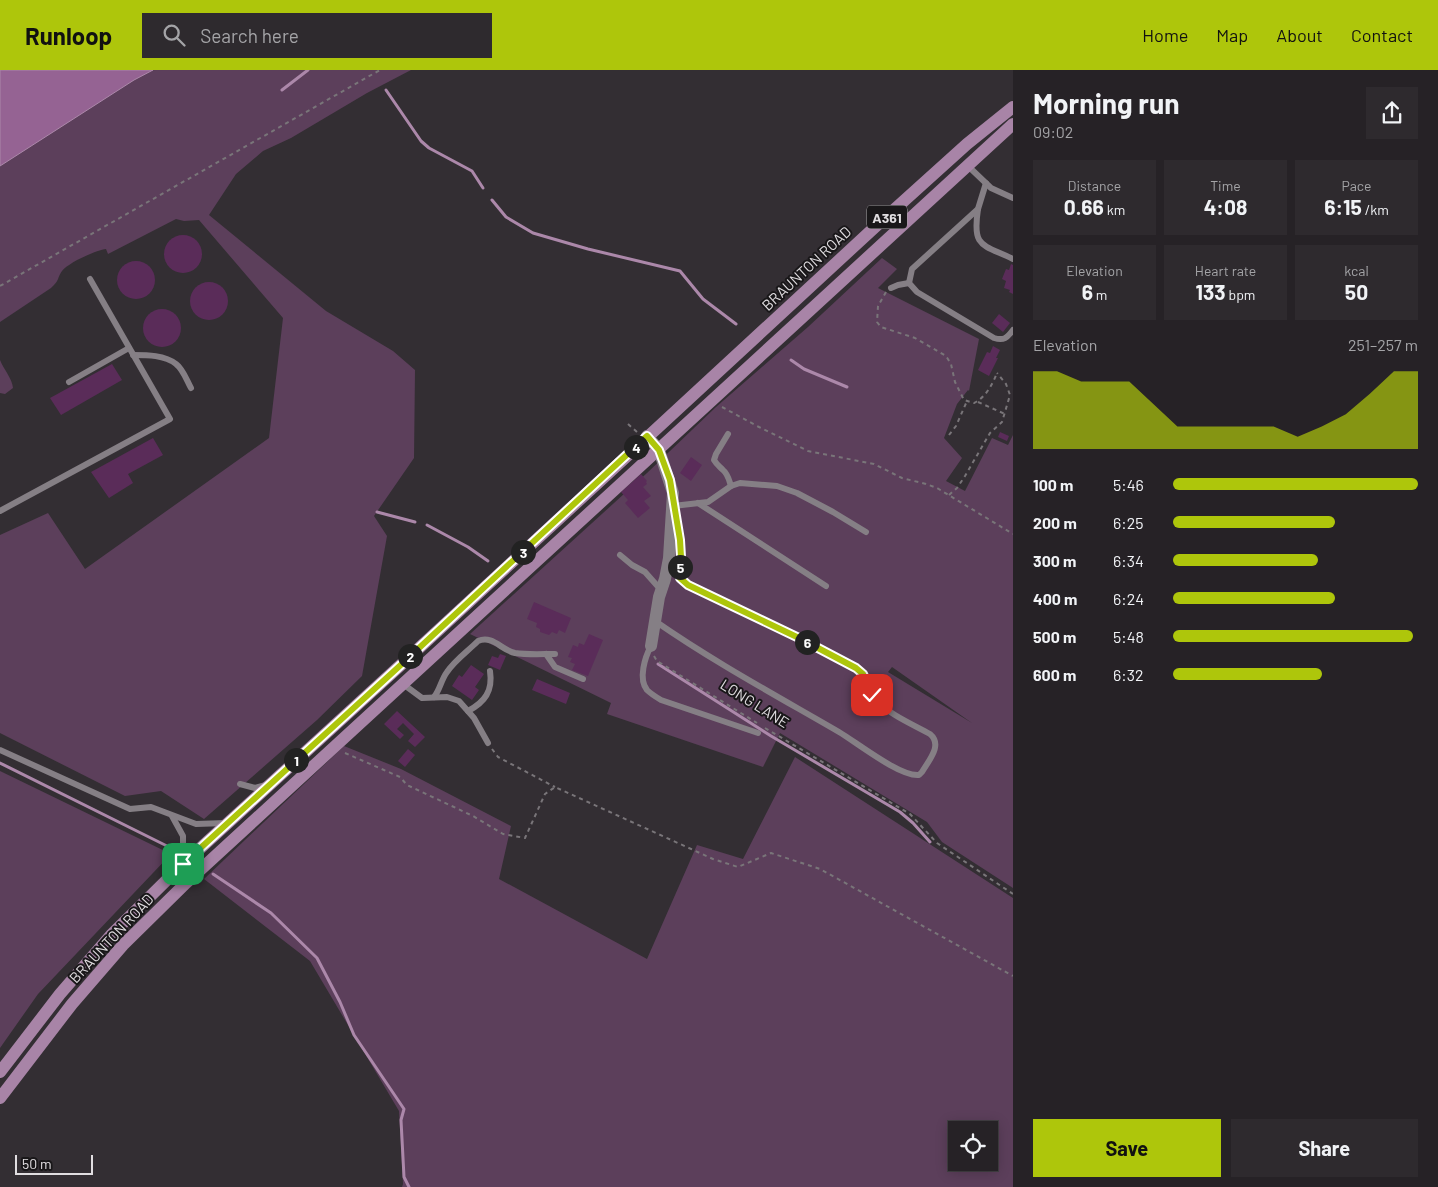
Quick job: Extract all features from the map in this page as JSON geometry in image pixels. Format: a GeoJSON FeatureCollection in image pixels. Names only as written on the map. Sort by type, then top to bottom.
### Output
{"type":"FeatureCollection","features":[{"type":"Feature","properties":{"kind":"main road","name":"BRAUNTON ROAD"},"geometry":{"type":"LineString","coordinates":[[0,1072],[60,994],[112,934],[227,822],[272,783],[960,150],[1013,107]]}},
{"type":"Feature","properties":{"kind":"main road","name":"BRAUNTON ROAD"},"geometry":{"type":"LineString","coordinates":[[0,1098],[72,1004],[123,946],[213,858],[1013,124]]}},
{"type":"Feature","properties":{"kind":"street"},"geometry":{"type":"LineString","coordinates":[[647,436],[659,450],[673,493],[669,558],[651,646]]}},
{"type":"Feature","properties":{"kind":"lane"},"geometry":{"type":"LineString","coordinates":[[968,166],[991,188],[1013,198]]}},
{"type":"Feature","properties":{"kind":"lane"},"geometry":{"type":"LineString","coordinates":[[986,183],[978,209],[975,228],[979,240],[984,245],[1013,259]]}},
{"type":"Feature","properties":{"kind":"lane"},"geometry":{"type":"LineString","coordinates":[[909,283],[912,269],[978,209]]}},
{"type":"Feature","properties":{"kind":"lane"},"geometry":{"type":"LineString","coordinates":[[0,512],[170,420],[90,279]]}},
{"type":"Feature","properties":{"kind":"lane"},"geometry":{"type":"LineString","coordinates":[[892,288],[909,283]]}},
{"type":"Feature","properties":{"kind":"lane"},"geometry":{"type":"LineString","coordinates":[[909,283],[917,292],[994,338],[1005,339],[1013,330]]}},
{"type":"Feature","properties":{"kind":"lane"},"geometry":{"type":"LineString","coordinates":[[69,382],[129,348]]}},
{"type":"Feature","properties":{"kind":"lane"},"geometry":{"type":"LineString","coordinates":[[133,355],[161,357],[177,364],[191,388]]}},
{"type":"Feature","properties":{"kind":"lane"},"geometry":{"type":"LineString","coordinates":[[728,434],[714,460],[728,477],[731,486]]}},
{"type":"Feature","properties":{"kind":"lane"},"geometry":{"type":"LineString","coordinates":[[655,621],[717,662],[842,734],[862,748],[910,774],[919,775],[936,747],[933,737],[875,699],[863,674],[856,668],[799,638],[688,585],[680,578],[680,540],[673,506],[708,502],[731,486],[740,483],[776,486],[797,493],[866,532]]}},
{"type":"Feature","properties":{"kind":"lane"},"geometry":{"type":"LineString","coordinates":[[698,504],[826,586]]}},
{"type":"Feature","properties":{"kind":"lane"},"geometry":{"type":"LineString","coordinates":[[620,555],[632,565],[645,572],[661,590]]}},
{"type":"Feature","properties":{"kind":"lane"},"geometry":{"type":"LineString","coordinates":[[434,697],[449,669],[478,641],[484,639],[492,640],[511,652],[521,654],[555,654]]}},
{"type":"Feature","properties":{"kind":"lane"},"geometry":{"type":"LineString","coordinates":[[651,646],[645,660],[642,678],[648,691],[661,700],[758,733]]}},
{"type":"Feature","properties":{"kind":"lane"},"geometry":{"type":"LineString","coordinates":[[546,654],[555,667],[583,679]]}},
{"type":"Feature","properties":{"kind":"lane"},"geometry":{"type":"LineString","coordinates":[[468,711],[484,700],[490,689],[490,671]]}},
{"type":"Feature","properties":{"kind":"lane"},"geometry":{"type":"LineString","coordinates":[[403,684],[422,698],[434,697],[459,701],[474,718],[488,743]]}},
{"type":"Feature","properties":{"kind":"lane"},"geometry":{"type":"LineString","coordinates":[[0,750],[130,809],[151,807],[196,824],[227,822]]}},
{"type":"Feature","properties":{"kind":"lane"},"geometry":{"type":"LineString","coordinates":[[240,784],[255,788],[272,783]]}},
{"type":"Feature","properties":{"kind":"lane"},"geometry":{"type":"LineString","coordinates":[[172,816],[183,836],[183,864]]}},
{"type":"Feature","properties":{"kind":"path"},"geometry":{"type":"LineString","coordinates":[[0,286],[380,70]]}},
{"type":"Feature","properties":{"kind":"path"},"geometry":{"type":"LineString","coordinates":[[892,288],[880,300],[877,322],[881,327],[915,338],[946,356],[951,364],[959,392],[964,400],[974,403],[983,398],[992,385],[997,373],[1009,389],[1010,395],[1002,422],[990,433],[957,488],[949,495]]}},
{"type":"Feature","properties":{"kind":"path"},"geometry":{"type":"LineString","coordinates":[[712,401],[808,451],[874,464],[902,478],[926,484],[949,495],[1013,534]]}},
{"type":"Feature","properties":{"kind":"path"},"geometry":{"type":"LineString","coordinates":[[949,435],[956,426],[967,401]]}},
{"type":"Feature","properties":{"kind":"path"},"geometry":{"type":"LineString","coordinates":[[977,401],[1005,414]]}},
{"type":"Feature","properties":{"kind":"path","name":"LONG LANE"},"geometry":{"type":"LineString","coordinates":[[651,646],[658,661],[809,756],[910,814],[937,843],[1013,894]]}},
{"type":"Feature","properties":{"kind":"path"},"geometry":{"type":"LineString","coordinates":[[488,743],[498,758],[555,787],[713,859],[738,867],[771,853],[820,869],[1013,976]]}},
{"type":"Feature","properties":{"kind":"path"},"geometry":{"type":"LineString","coordinates":[[347,754],[400,777],[407,785],[473,816],[503,834],[526,838],[545,794],[555,787]]}},
{"type":"Feature","properties":{"kind":"shaded area"},"geometry":{"type":"Polygon","coordinates":[[[0,70],[411,70],[367,93],[291,138],[263,151],[236,174],[209,215],[326,311],[393,351],[415,370],[414,458],[374,516],[387,536],[362,676],[317,720],[204,819],[161,791],[125,796],[0,733],[0,535],[48,513],[85,569],[269,438],[283,318],[199,220],[184,221],[176,219],[108,254],[106,249],[101,250],[76,261],[62,271],[51,288],[0,322],[0,70]]]}},
{"type":"Feature","properties":{"kind":"shaded area"},"geometry":{"type":"Polygon","coordinates":[[[0,70],[153,70],[134,80],[0,166],[0,70]]]}},
{"type":"Feature","properties":{"kind":"shaded area"},"geometry":{"type":"Polygon","coordinates":[[[882,258],[897,269],[878,288],[979,339],[969,391],[957,404],[944,438],[962,458],[946,481],[965,491],[992,438],[1008,445],[1013,435],[1013,888],[942,842],[927,822],[780,733],[763,767],[607,714],[611,703],[470,634],[647,473],[716,407],[808,327],[882,258]],[[892,667],[888,672],[972,723],[892,667]]]}},
{"type":"Feature","properties":{"kind":"shaded area"},"geometry":{"type":"Polygon","coordinates":[[[0,360],[13,388],[5,394],[0,393],[0,360]]]}},
{"type":"Feature","properties":{"kind":"shaded area"},"geometry":{"type":"Polygon","coordinates":[[[344,746],[401,769],[511,826],[499,879],[647,959],[697,845],[743,859],[795,757],[1013,898],[1013,1187],[402,1187],[399,1111],[310,961],[204,879],[344,746]]]}},
{"type":"Feature","properties":{"kind":"shaded area"},"geometry":{"type":"Polygon","coordinates":[[[0,771],[171,854],[38,994],[0,1048],[0,771]]]}},
{"type":"Feature","properties":{"kind":"building"},"geometry":{"type":"Polygon","coordinates":[[[183,235],[197,240],[202,254],[197,268],[183,273],[169,268],[164,254],[169,240],[183,235]]]}},
{"type":"Feature","properties":{"kind":"building"},"geometry":{"type":"Polygon","coordinates":[[[136,261],[150,266],[155,280],[150,294],[136,299],[122,294],[117,280],[122,266],[136,261]]]}},
{"type":"Feature","properties":{"kind":"building"},"geometry":{"type":"Polygon","coordinates":[[[1011,264],[1013,265],[1013,294],[1009,292],[1010,290],[1004,288],[1006,281],[1002,279],[1006,269],[1009,270],[1011,264]]]}},
{"type":"Feature","properties":{"kind":"building"},"geometry":{"type":"Polygon","coordinates":[[[209,282],[216,283],[222,288],[227,294],[227,308],[222,314],[216,319],[209,320],[202,319],[196,314],[191,308],[190,301],[191,294],[196,288],[202,283],[209,282]]]}},
{"type":"Feature","properties":{"kind":"building"},"geometry":{"type":"Polygon","coordinates":[[[162,309],[176,314],[181,328],[176,342],[162,347],[148,342],[143,328],[148,314],[162,309]]]}},
{"type":"Feature","properties":{"kind":"building"},"geometry":{"type":"Polygon","coordinates":[[[999,314],[1010,323],[1003,332],[992,323],[999,314]]]}},
{"type":"Feature","properties":{"kind":"building"},"geometry":{"type":"Polygon","coordinates":[[[993,346],[1000,350],[989,376],[978,370],[987,352],[990,353],[993,346]]]}},
{"type":"Feature","properties":{"kind":"building"},"geometry":{"type":"Polygon","coordinates":[[[112,364],[122,380],[61,415],[50,398],[112,364]]]}},
{"type":"Feature","properties":{"kind":"building"},"geometry":{"type":"Polygon","coordinates":[[[1000,432],[1009,436],[1007,441],[998,437],[1000,432]]]}},
{"type":"Feature","properties":{"kind":"building"},"geometry":{"type":"Polygon","coordinates":[[[153,438],[163,455],[128,474],[133,483],[109,498],[91,472],[153,438]]]}},
{"type":"Feature","properties":{"kind":"building"},"geometry":{"type":"Polygon","coordinates":[[[691,457],[702,465],[691,481],[680,473],[691,457]]]}},
{"type":"Feature","properties":{"kind":"building"},"geometry":{"type":"Polygon","coordinates":[[[641,474],[647,481],[647,484],[643,487],[651,496],[644,501],[650,508],[638,518],[625,503],[628,500],[621,492],[641,474]]]}},
{"type":"Feature","properties":{"kind":"building"},"geometry":{"type":"Polygon","coordinates":[[[534,602],[571,618],[565,633],[559,630],[557,634],[552,632],[549,635],[540,632],[540,629],[536,627],[537,623],[527,619],[534,602]]]}},
{"type":"Feature","properties":{"kind":"building"},"geometry":{"type":"Polygon","coordinates":[[[589,634],[603,640],[588,676],[572,670],[575,664],[570,662],[572,658],[568,657],[573,645],[578,647],[579,643],[584,645],[589,634]]]}},
{"type":"Feature","properties":{"kind":"building"},"geometry":{"type":"Polygon","coordinates":[[[500,654],[506,656],[500,670],[488,665],[492,656],[498,658],[500,654]]]}},
{"type":"Feature","properties":{"kind":"building"},"geometry":{"type":"Polygon","coordinates":[[[471,665],[484,674],[475,687],[479,690],[472,700],[452,686],[459,675],[462,677],[471,665]]]}},
{"type":"Feature","properties":{"kind":"building"},"geometry":{"type":"Polygon","coordinates":[[[537,679],[570,693],[566,704],[532,690],[537,679]]]}},
{"type":"Feature","properties":{"kind":"building"},"geometry":{"type":"Polygon","coordinates":[[[397,711],[425,737],[415,747],[408,741],[414,734],[403,723],[397,729],[404,735],[400,739],[384,724],[397,711]]]}},
{"type":"Feature","properties":{"kind":"building"},"geometry":{"type":"Polygon","coordinates":[[[408,749],[415,755],[405,767],[398,761],[408,749]]]}},
{"type":"Feature","properties":{"kind":"waterway"},"geometry":{"type":"LineString","coordinates":[[282,90],[308,70]]}},
{"type":"Feature","properties":{"kind":"waterway"},"geometry":{"type":"LineString","coordinates":[[386,90],[421,141],[429,148],[472,171],[483,188]]}},
{"type":"Feature","properties":{"kind":"waterway"},"geometry":{"type":"LineString","coordinates":[[492,200],[506,217],[533,233],[588,249],[680,271],[703,299],[736,324]]}},
{"type":"Feature","properties":{"kind":"waterway"},"geometry":{"type":"LineString","coordinates":[[791,360],[804,369],[847,387]]}},
{"type":"Feature","properties":{"kind":"waterway"},"geometry":{"type":"LineString","coordinates":[[377,512],[415,522]]}},
{"type":"Feature","properties":{"kind":"waterway"},"geometry":{"type":"LineString","coordinates":[[427,525],[468,547],[488,561]]}},
{"type":"Feature","properties":{"kind":"waterway"},"geometry":{"type":"LineString","coordinates":[[658,664],[771,736],[900,812],[930,842]]}},
{"type":"Feature","properties":{"kind":"waterway"},"geometry":{"type":"LineString","coordinates":[[0,763],[171,848]]}},
{"type":"Feature","properties":{"kind":"waterway"},"geometry":{"type":"LineString","coordinates":[[213,874],[271,913],[317,958],[340,1002],[354,1035],[404,1109],[401,1120],[404,1177],[409,1187]]}},
{"type":"Feature","properties":{"kind":"route"},"geometry":{"type":"LineString","coordinates":[[183,864],[647,436],[659,450],[670,480],[680,540],[680,578],[688,585],[799,638],[856,668],[863,674],[872,695]]}}]}
